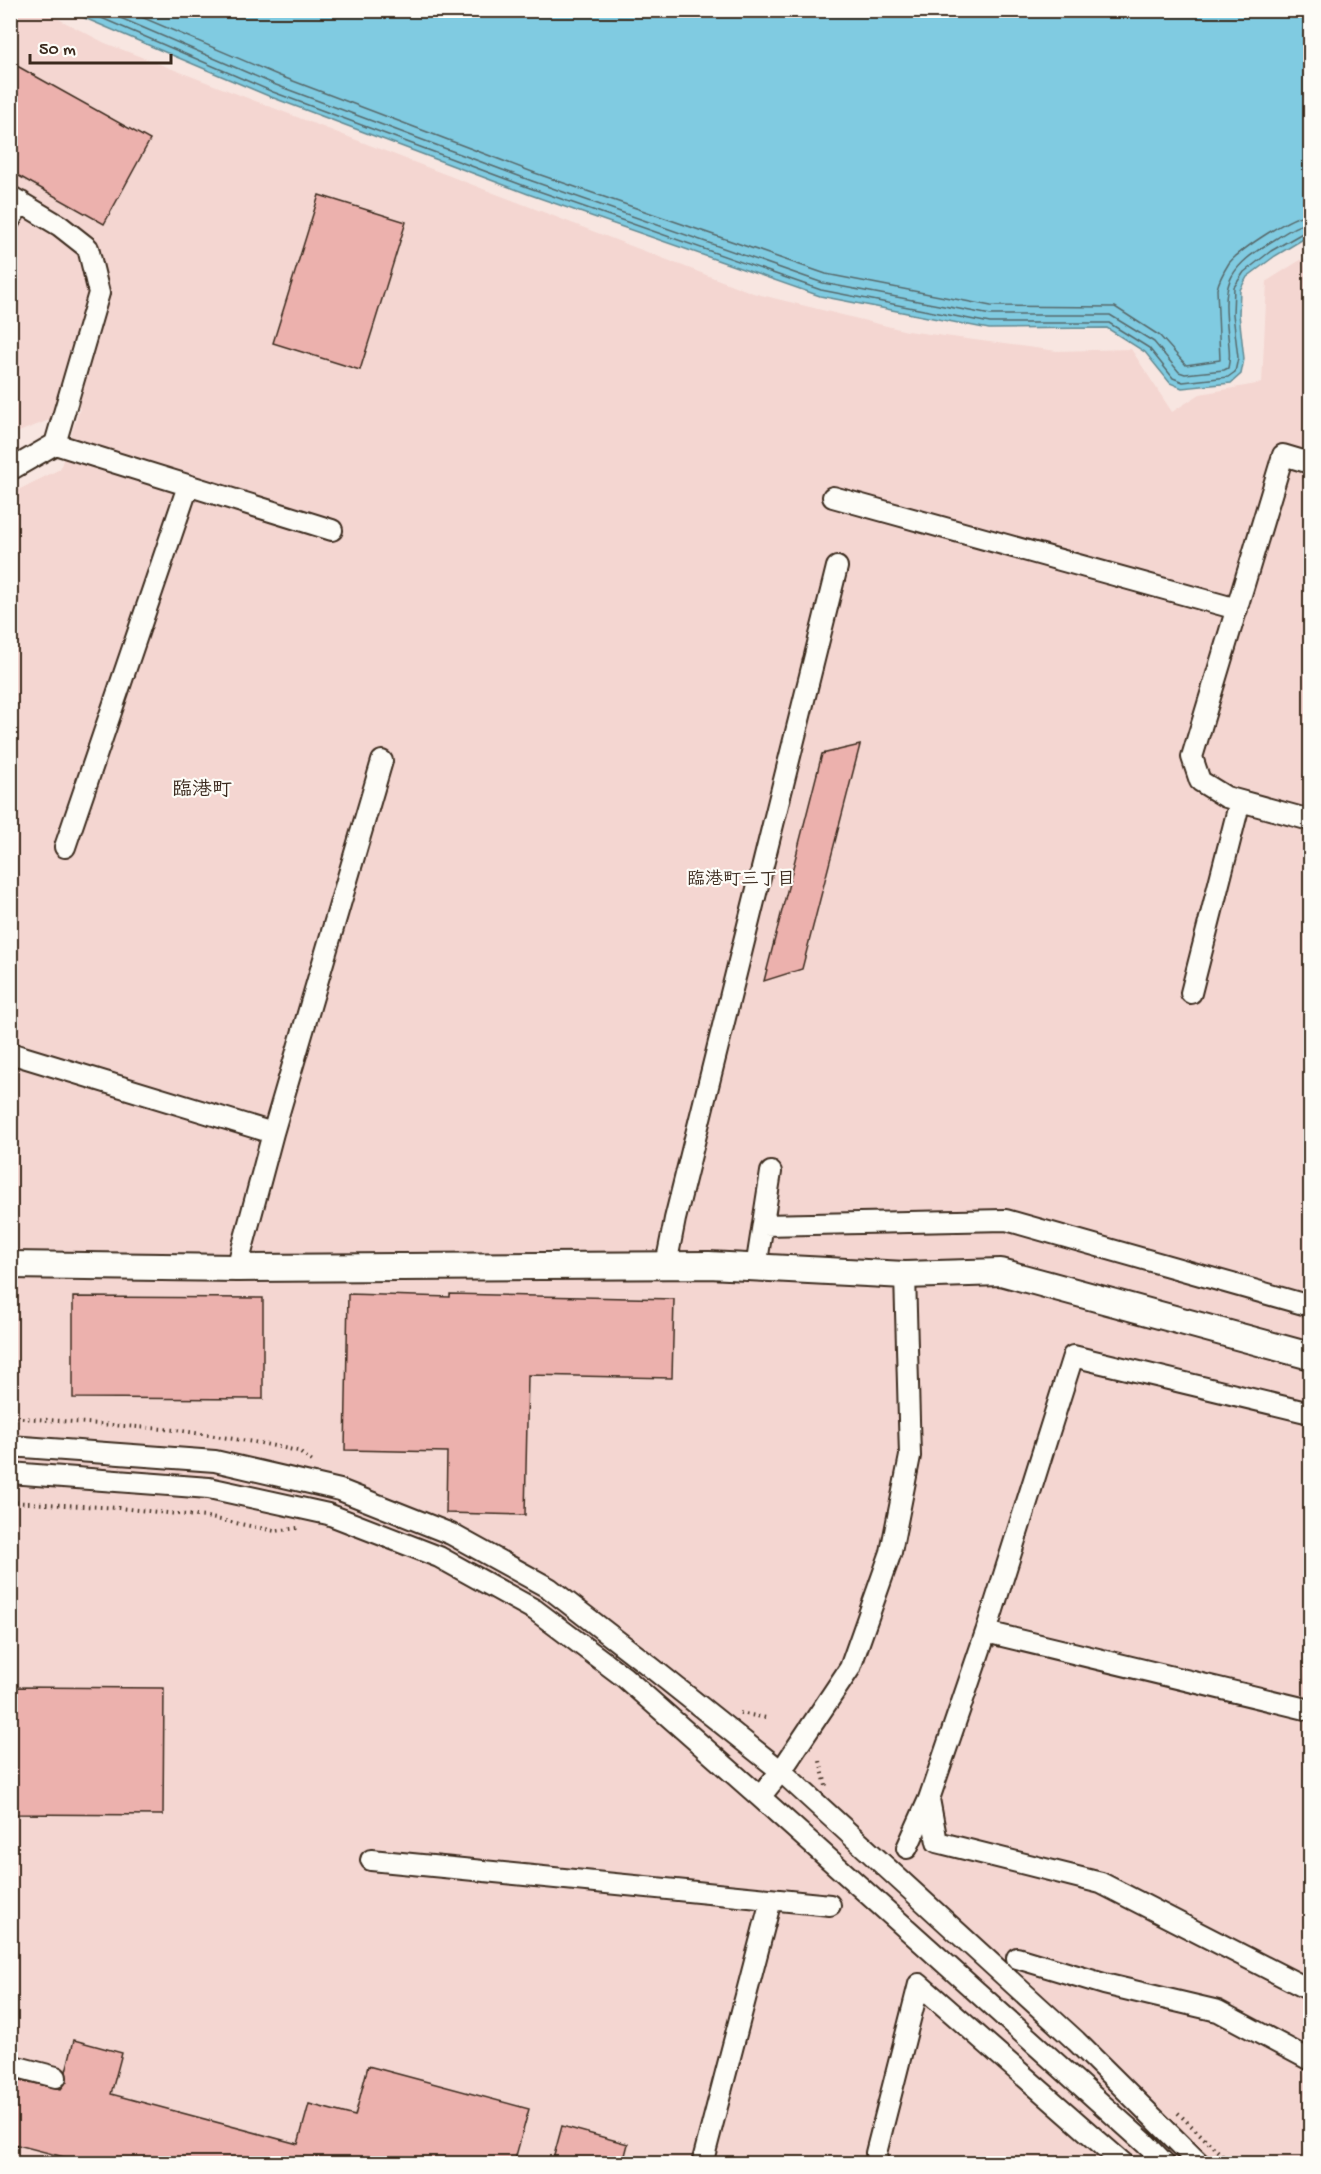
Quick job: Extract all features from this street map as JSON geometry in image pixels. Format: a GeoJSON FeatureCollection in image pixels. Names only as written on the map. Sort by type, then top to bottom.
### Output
{"type":"FeatureCollection","features":[{"type":"Feature","properties":{"kind":"main road"},"geometry":{"type":"LineString","coordinates":[[10,1265],[237,1268],[666,1265],[905,1275],[1000,1272],[1311,1356]]}},
{"type":"Feature","properties":{"kind":"street"},"geometry":{"type":"LineString","coordinates":[[10,220],[16,199],[60,226],[88,248],[99,293],[55,444],[10,470]]}},
{"type":"Feature","properties":{"kind":"street"},"geometry":{"type":"LineString","coordinates":[[55,444],[332,530]]}},
{"type":"Feature","properties":{"kind":"street"},"geometry":{"type":"LineString","coordinates":[[1311,463],[1283,455],[1192,757],[1200,781],[1226,797],[1311,820]]}},
{"type":"Feature","properties":{"kind":"street"},"geometry":{"type":"LineString","coordinates":[[65,847],[188,486]]}},
{"type":"Feature","properties":{"kind":"street"},"geometry":{"type":"LineString","coordinates":[[833,497],[1237,609]]}},
{"type":"Feature","properties":{"kind":"street"},"geometry":{"type":"LineString","coordinates":[[666,1265],[675,1219],[837,567]]}},
{"type":"Feature","properties":{"kind":"street"},"geometry":{"type":"LineString","coordinates":[[237,1268],[273,1133],[382,761]]}},
{"type":"Feature","properties":{"kind":"street"},"geometry":{"type":"LineString","coordinates":[[1191,993],[1240,801]]}},
{"type":"Feature","properties":{"kind":"street"},"geometry":{"type":"LineString","coordinates":[[10,1053],[273,1133]]}},
{"type":"Feature","properties":{"kind":"street"},"geometry":{"type":"LineString","coordinates":[[756,1268],[771,1172]]}},
{"type":"Feature","properties":{"kind":"street"},"geometry":{"type":"LineString","coordinates":[[763,1225],[1006,1220],[1311,1306]]}},
{"type":"Feature","properties":{"kind":"street"},"geometry":{"type":"LineString","coordinates":[[760,1797],[781,1772],[850,1668],[891,1552],[910,1456],[905,1275]]}},
{"type":"Feature","properties":{"kind":"street"},"geometry":{"type":"LineString","coordinates":[[907,1848],[929,1799],[986,1632],[1073,1356],[1311,1413]]}},
{"type":"Feature","properties":{"kind":"street"},"geometry":{"type":"LineString","coordinates":[[10,1446],[215,1461],[340,1490],[451,1534],[549,1588],[781,1772],[1076,2042],[1200,2163]]}},
{"type":"Feature","properties":{"kind":"street"},"geometry":{"type":"LineString","coordinates":[[10,1473],[209,1488],[328,1514],[439,1557],[535,1610],[624,1677],[1165,2163]]}},
{"type":"Feature","properties":{"kind":"street"},"geometry":{"type":"LineString","coordinates":[[986,1632],[1311,1710]]}},
{"type":"Feature","properties":{"kind":"street"},"geometry":{"type":"LineString","coordinates":[[929,1799],[937,1842],[1101,1883],[1311,1990]]}},
{"type":"Feature","properties":{"kind":"street"},"geometry":{"type":"LineString","coordinates":[[371,1860],[830,1905]]}},
{"type":"Feature","properties":{"kind":"street"},"geometry":{"type":"LineString","coordinates":[[702,2163],[771,1900]]}},
{"type":"Feature","properties":{"kind":"street"},"geometry":{"type":"LineString","coordinates":[[1017,1958],[1104,1984],[1218,2011],[1311,2060]]}},
{"type":"Feature","properties":{"kind":"street"},"geometry":{"type":"LineString","coordinates":[[878,2163],[876,2153],[919,1984],[1124,2163]]}},
{"type":"Feature","properties":{"kind":"street"},"geometry":{"type":"LineString","coordinates":[[10,2065],[56,2077]]}},
{"type":"Feature","properties":{"kind":"path"},"geometry":{"type":"LineString","coordinates":[[10,1502],[118,1508],[206,1517],[275,1531],[307,1526]]}},
{"type":"Feature","properties":{"kind":"shaded area"},"geometry":{"type":"Polygon","coordinates":[[[11,11],[43,11],[105,43],[753,293],[907,331],[1057,351],[1131,349],[1172,412],[1200,394],[1262,383],[1267,281],[1310,254],[1310,2163],[11,2163],[10,494],[60,469],[80,408],[11,435],[11,11]]]}},
{"type":"Feature","properties":{"kind":"water"},"geometry":{"type":"Polygon","coordinates":[[[68,11],[1310,11],[1310,235],[1275,256],[1247,277],[1240,290],[1239,314],[1244,359],[1241,374],[1231,383],[1182,388],[1170,383],[1145,352],[1107,328],[989,329],[820,296],[528,194],[271,97],[68,11]]]}},
{"type":"Feature","properties":{"kind":"building"},"geometry":{"type":"Polygon","coordinates":[[[10,62],[150,140],[104,224],[10,171],[10,62]]]}},
{"type":"Feature","properties":{"kind":"building"},"geometry":{"type":"Polygon","coordinates":[[[319,195],[406,222],[360,370],[273,343],[319,195]]]}},
{"type":"Feature","properties":{"kind":"building"},"geometry":{"type":"Polygon","coordinates":[[[860,745],[802,969],[764,981],[822,754],[860,745]]]}},
{"type":"Feature","properties":{"kind":"building"},"geometry":{"type":"Polygon","coordinates":[[[348,1294],[674,1299],[672,1378],[528,1375],[525,1515],[446,1513],[447,1452],[345,1450],[348,1294]]]}},
{"type":"Feature","properties":{"kind":"building"},"geometry":{"type":"Polygon","coordinates":[[[73,1297],[263,1298],[263,1399],[73,1398],[73,1297]]]}},
{"type":"Feature","properties":{"kind":"building"},"geometry":{"type":"Polygon","coordinates":[[[10,1687],[164,1688],[163,1815],[10,1814],[10,1687]]]}},
{"type":"Feature","properties":{"kind":"building"},"geometry":{"type":"Polygon","coordinates":[[[74,2040],[122,2053],[111,2094],[298,2144],[309,2104],[355,2116],[368,2066],[529,2109],[514,2163],[87,2163],[10,2143],[10,2078],[61,2089],[67,2081],[66,2071],[74,2040]]]}},
{"type":"Feature","properties":{"kind":"building"},"geometry":{"type":"Polygon","coordinates":[[[562,2126],[628,2144],[623,2163],[552,2163],[562,2126]]]}},
{"type":"Feature","properties":{"kind":"district","name":"臨港町"},"geometry":{"type":"Point","coordinates":[202,788]}},
{"type":"Feature","properties":{"kind":"district","name":"臨港町三丁目"},"geometry":{"type":"Point","coordinates":[741,878]}}]}
